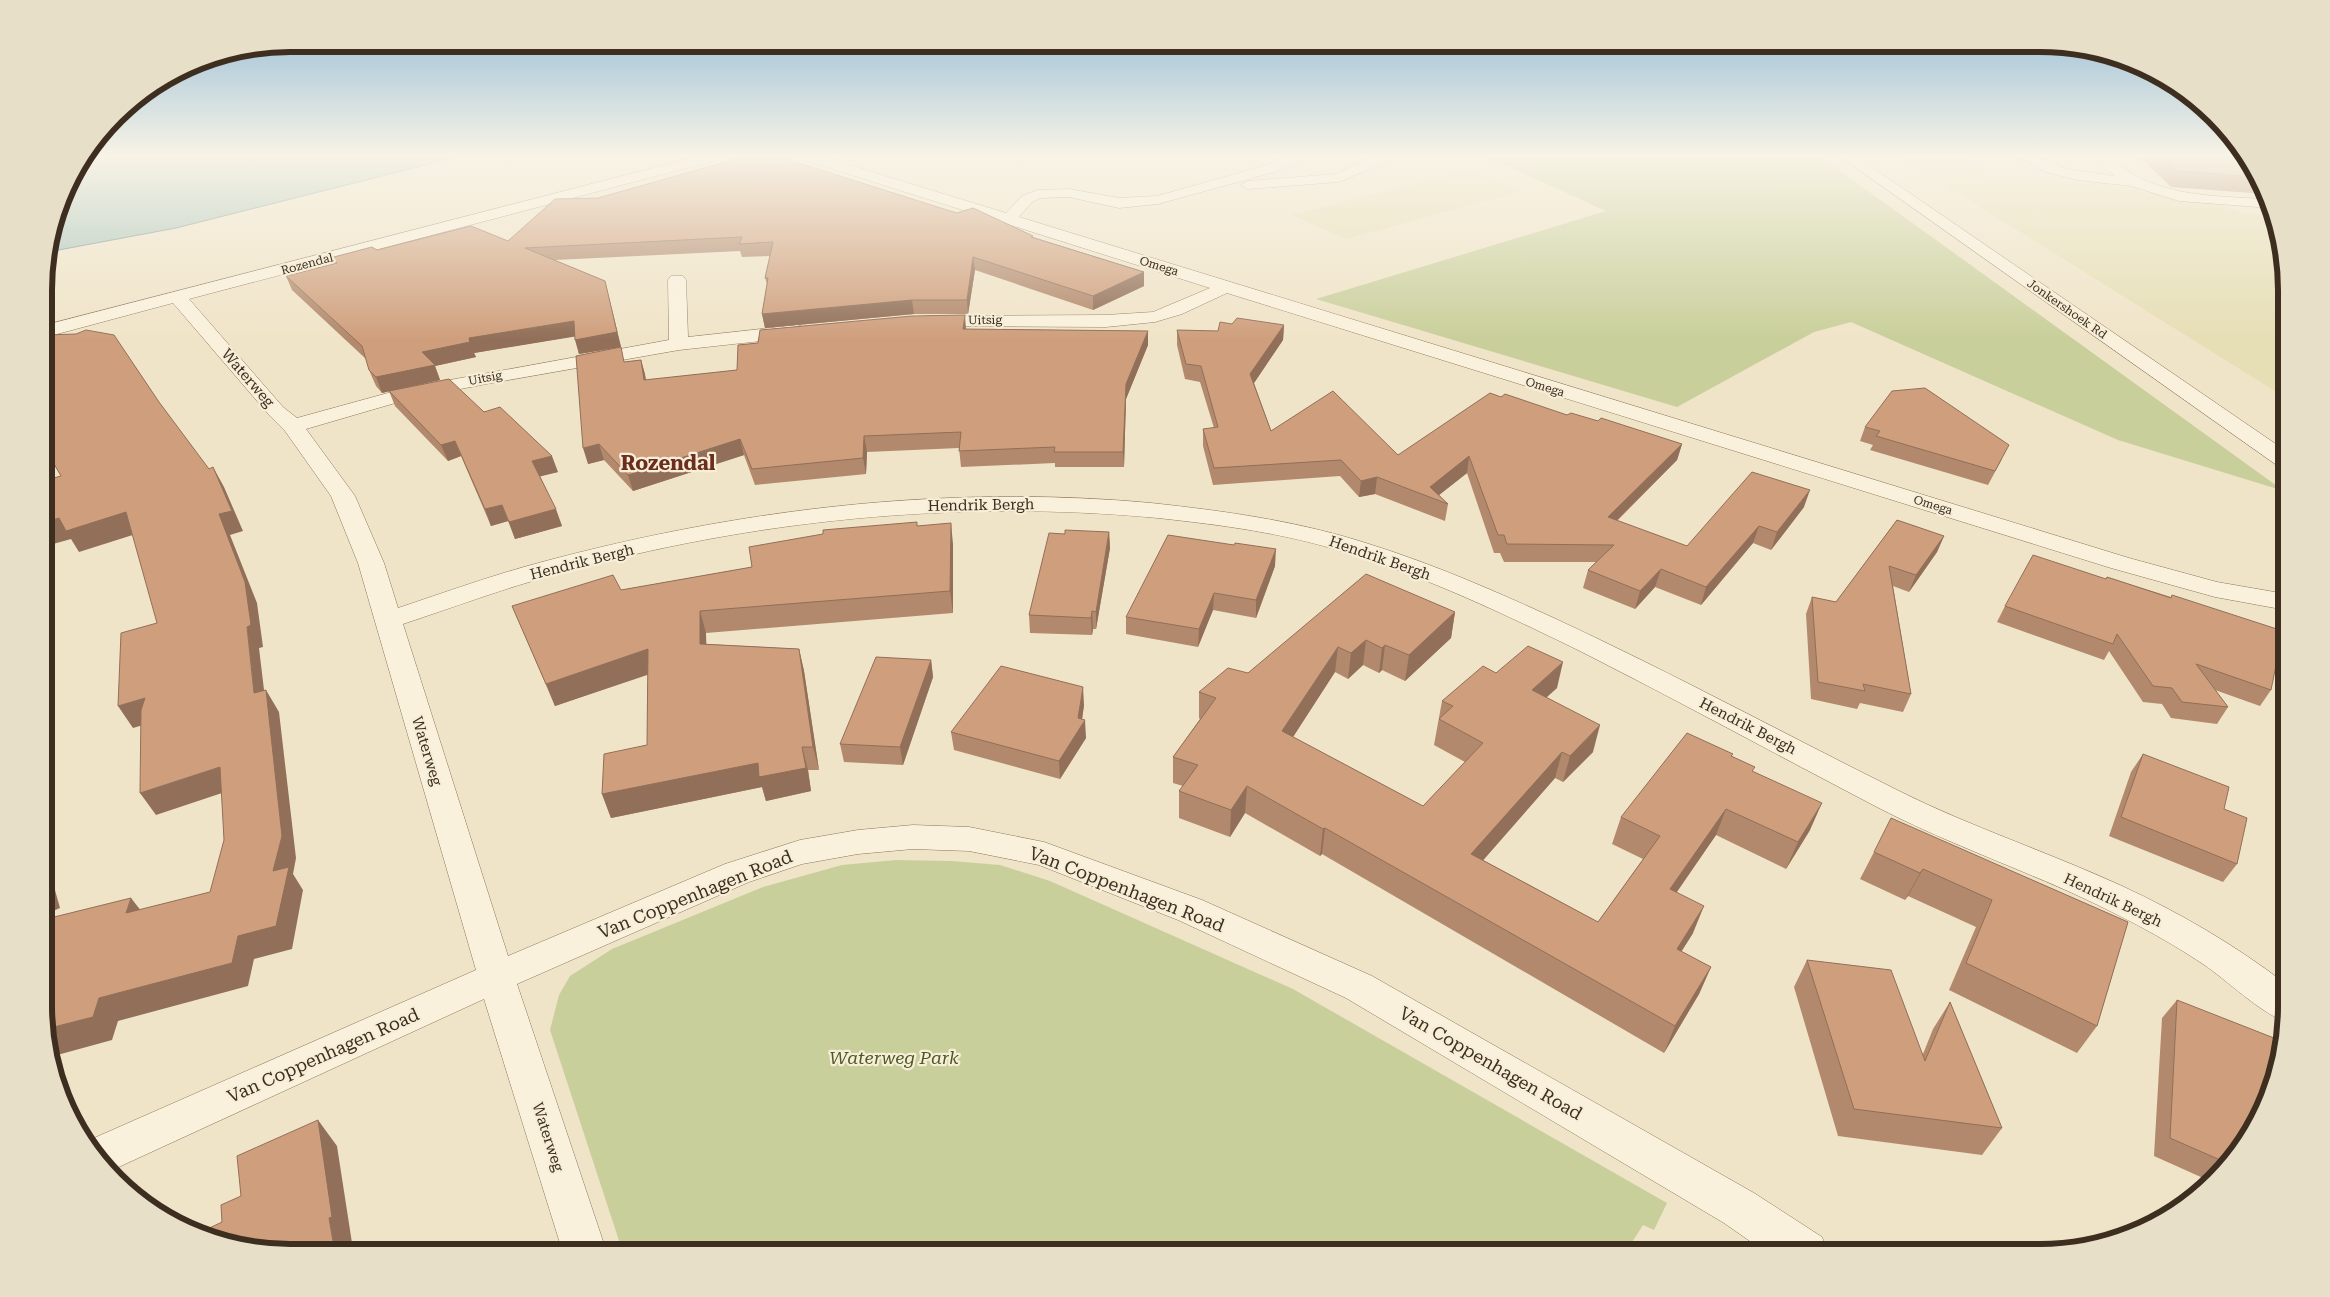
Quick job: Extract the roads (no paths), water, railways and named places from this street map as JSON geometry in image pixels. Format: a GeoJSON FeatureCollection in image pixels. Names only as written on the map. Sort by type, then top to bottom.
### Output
{"type":"FeatureCollection","features":[{"type":"Feature","properties":{"kind":"street","name":"Rozendal"},"geometry":{"type":"LineString","coordinates":[[52,330],[483,218]]}},
{"type":"Feature","properties":{"kind":"street","name":"Omega"},"geometry":{"type":"LineString","coordinates":[[1004,218],[2120,563],[2215,589],[2278,601]]}},
{"type":"Feature","properties":{"kind":"street","name":"Jonkershoek Rd"},"geometry":{"type":"LineString","coordinates":[[1935,218],[2278,455]]}},
{"type":"Feature","properties":{"kind":"street"},"geometry":{"type":"LineString","coordinates":[[677,280],[679,344]]}},
{"type":"Feature","properties":{"kind":"street","name":"Uitsig"},"geometry":{"type":"LineString","coordinates":[[905,323],[1005,320],[1129,320],[1155,317],[1176,310],[1225,287]]}},
{"type":"Feature","properties":{"kind":"street","name":"Waterweg"},"geometry":{"type":"LineString","coordinates":[[178,298],[276,411],[293,426],[344,496],[371,563],[496,976],[582,1244]]}},
{"type":"Feature","properties":{"kind":"street","name":"Uitsig"},"geometry":{"type":"LineString","coordinates":[[293,426],[406,394],[679,344],[819,329]]}},
{"type":"Feature","properties":{"kind":"street","name":"Hendrik Bergh"},"geometry":{"type":"LineString","coordinates":[[387,620],[568,563],[712,531],[864,510],[956,504],[1090,505],[1163,511],[1282,528],[1332,540],[1410,566],[1492,600],[1628,664],[1924,818],[2139,910],[2188,936],[2244,973],[2278,1000]]}},
{"type":"Feature","properties":{"kind":"street","name":"Van Coppenhagen Road"},"geometry":{"type":"LineString","coordinates":[[105,1154],[496,976],[737,873],[800,852],[913,837],[969,839],[1044,854],[1190,910],[1359,987],[1740,1208],[1793,1244]]}},
{"type":"Feature","properties":{"kind":"water"},"geometry":{"type":"Polygon","coordinates":[[[64,218],[217,218],[176,228],[56,250],[64,218]]]}},
{"type":"Feature","properties":{"kind":"district","name":"Rozendal"},"geometry":{"type":"Point","coordinates":[668,463]}},
{"type":"Feature","properties":{"kind":"park label","name":"Waterweg Park"},"geometry":{"type":"Point","coordinates":[894,1057]}}]}
